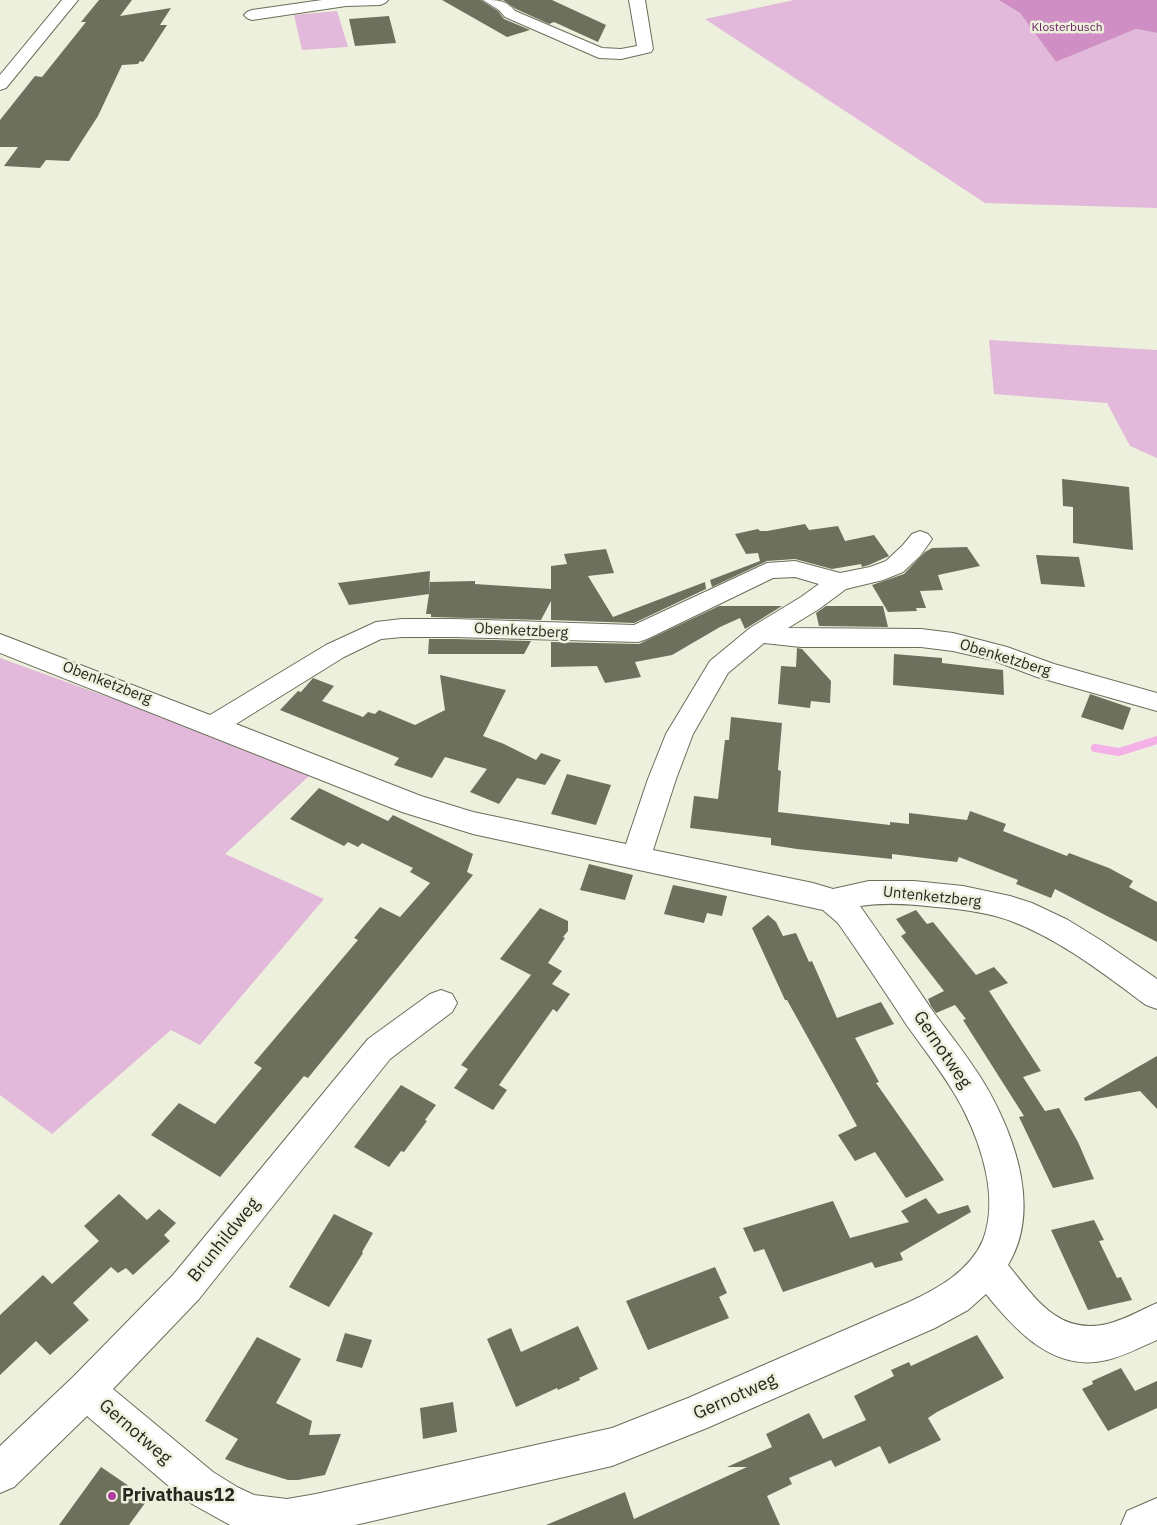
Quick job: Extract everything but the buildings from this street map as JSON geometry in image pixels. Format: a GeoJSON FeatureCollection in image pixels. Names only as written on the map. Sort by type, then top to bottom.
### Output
{"type":"FeatureCollection","features":[{"type":"Feature","properties":{"kind":"street"},"geometry":{"type":"LineString","coordinates":[[0,85],[70,0]]}},
{"type":"Feature","properties":{"kind":"street"},"geometry":{"type":"LineString","coordinates":[[252,15],[346,1],[380,0]]}},
{"type":"Feature","properties":{"kind":"street"},"geometry":{"type":"LineString","coordinates":[[491,0],[504,6],[510,14],[599,53],[620,54],[645,50],[637,0]]}},
{"type":"Feature","properties":{"kind":"street"},"geometry":{"type":"LineString","coordinates":[[636,856],[662,779],[680,734],[705,688],[719,667],[759,634],[810,603],[838,582],[885,572],[898,566],[910,555],[920,539]]}},
{"type":"Feature","properties":{"kind":"street","name":"Obenketzberg"},"geometry":{"type":"LineString","coordinates":[[214,725],[335,651],[376,631],[402,628],[446,628],[638,633],[767,571],[780,568],[804,570],[838,582]]}},
{"type":"Feature","properties":{"kind":"street","name":"Obenketzberg"},"geometry":{"type":"LineString","coordinates":[[759,634],[801,638],[921,638],[953,642],[998,653],[1046,671],[1157,702]]}},
{"type":"Feature","properties":{"kind":"street","name":"Obenketzberg"},"geometry":{"type":"LineString","coordinates":[[0,642],[412,804],[473,823],[760,882],[833,901]]}},
{"type":"Feature","properties":{"kind":"street","name":"Untenketzberg"},"geometry":{"type":"LineString","coordinates":[[833,901],[859,894],[885,891],[975,899],[1012,910],[1053,928],[1093,950],[1157,996]]}},
{"type":"Feature","properties":{"kind":"street","name":"Gernotweg"},"geometry":{"type":"LineString","coordinates":[[86,1390],[199,1486],[252,1515],[287,1519],[364,1504],[612,1447],[648,1434],[922,1315],[958,1296],[988,1269],[999,1250],[1006,1228],[1007,1195],[1002,1166],[975,1098],[849,914],[833,901]]}},
{"type":"Feature","properties":{"kind":"street","name":"Brunhildweg"},"geometry":{"type":"LineString","coordinates":[[0,1472],[86,1390],[186,1287],[379,1049],[441,1003]]}},
{"type":"Feature","properties":{"kind":"street"},"geometry":{"type":"LineString","coordinates":[[988,1269],[1037,1326],[1061,1340],[1084,1345],[1107,1342],[1157,1321]]}},
{"type":"Feature","properties":{"kind":"street"},"geometry":{"type":"LineString","coordinates":[[1141,1525],[1157,1518]]}},
{"type":"Feature","properties":{"kind":"shaded area"},"geometry":{"type":"Polygon","coordinates":[[[794,0],[997,0],[1020,13],[1056,62],[1136,29],[1157,33],[1157,208],[985,203],[705,19],[794,0]]]}},
{"type":"Feature","properties":{"kind":"shaded area"},"geometry":{"type":"Polygon","coordinates":[[[337,11],[348,47],[302,50],[294,15],[337,11]]]}},
{"type":"Feature","properties":{"kind":"shaded area"},"geometry":{"type":"Polygon","coordinates":[[[989,340],[1157,350],[1157,458],[1130,446],[1107,403],[994,394],[989,340]]]}},
{"type":"Feature","properties":{"kind":"shaded area"},"geometry":{"type":"Polygon","coordinates":[[[0,658],[197,729],[309,776],[225,854],[324,899],[200,1045],[171,1030],[52,1134],[0,1095],[0,658]]]}},
{"type":"Feature","properties":{"kind":"green space","name":"Klosterbusch"},"geometry":{"type":"Polygon","coordinates":[[[998,0],[1157,0],[1157,33],[1136,29],[1056,62],[1020,13],[998,0]]]}},
{"type":"Feature","properties":{"kind":"waterway"},"geometry":{"type":"LineString","coordinates":[[1095,748],[1119,752],[1157,740]]}},
{"type":"Feature","properties":{"kind":"place","name":"Privathaus12"},"geometry":{"type":"Point","coordinates":[112,1496]}}]}
